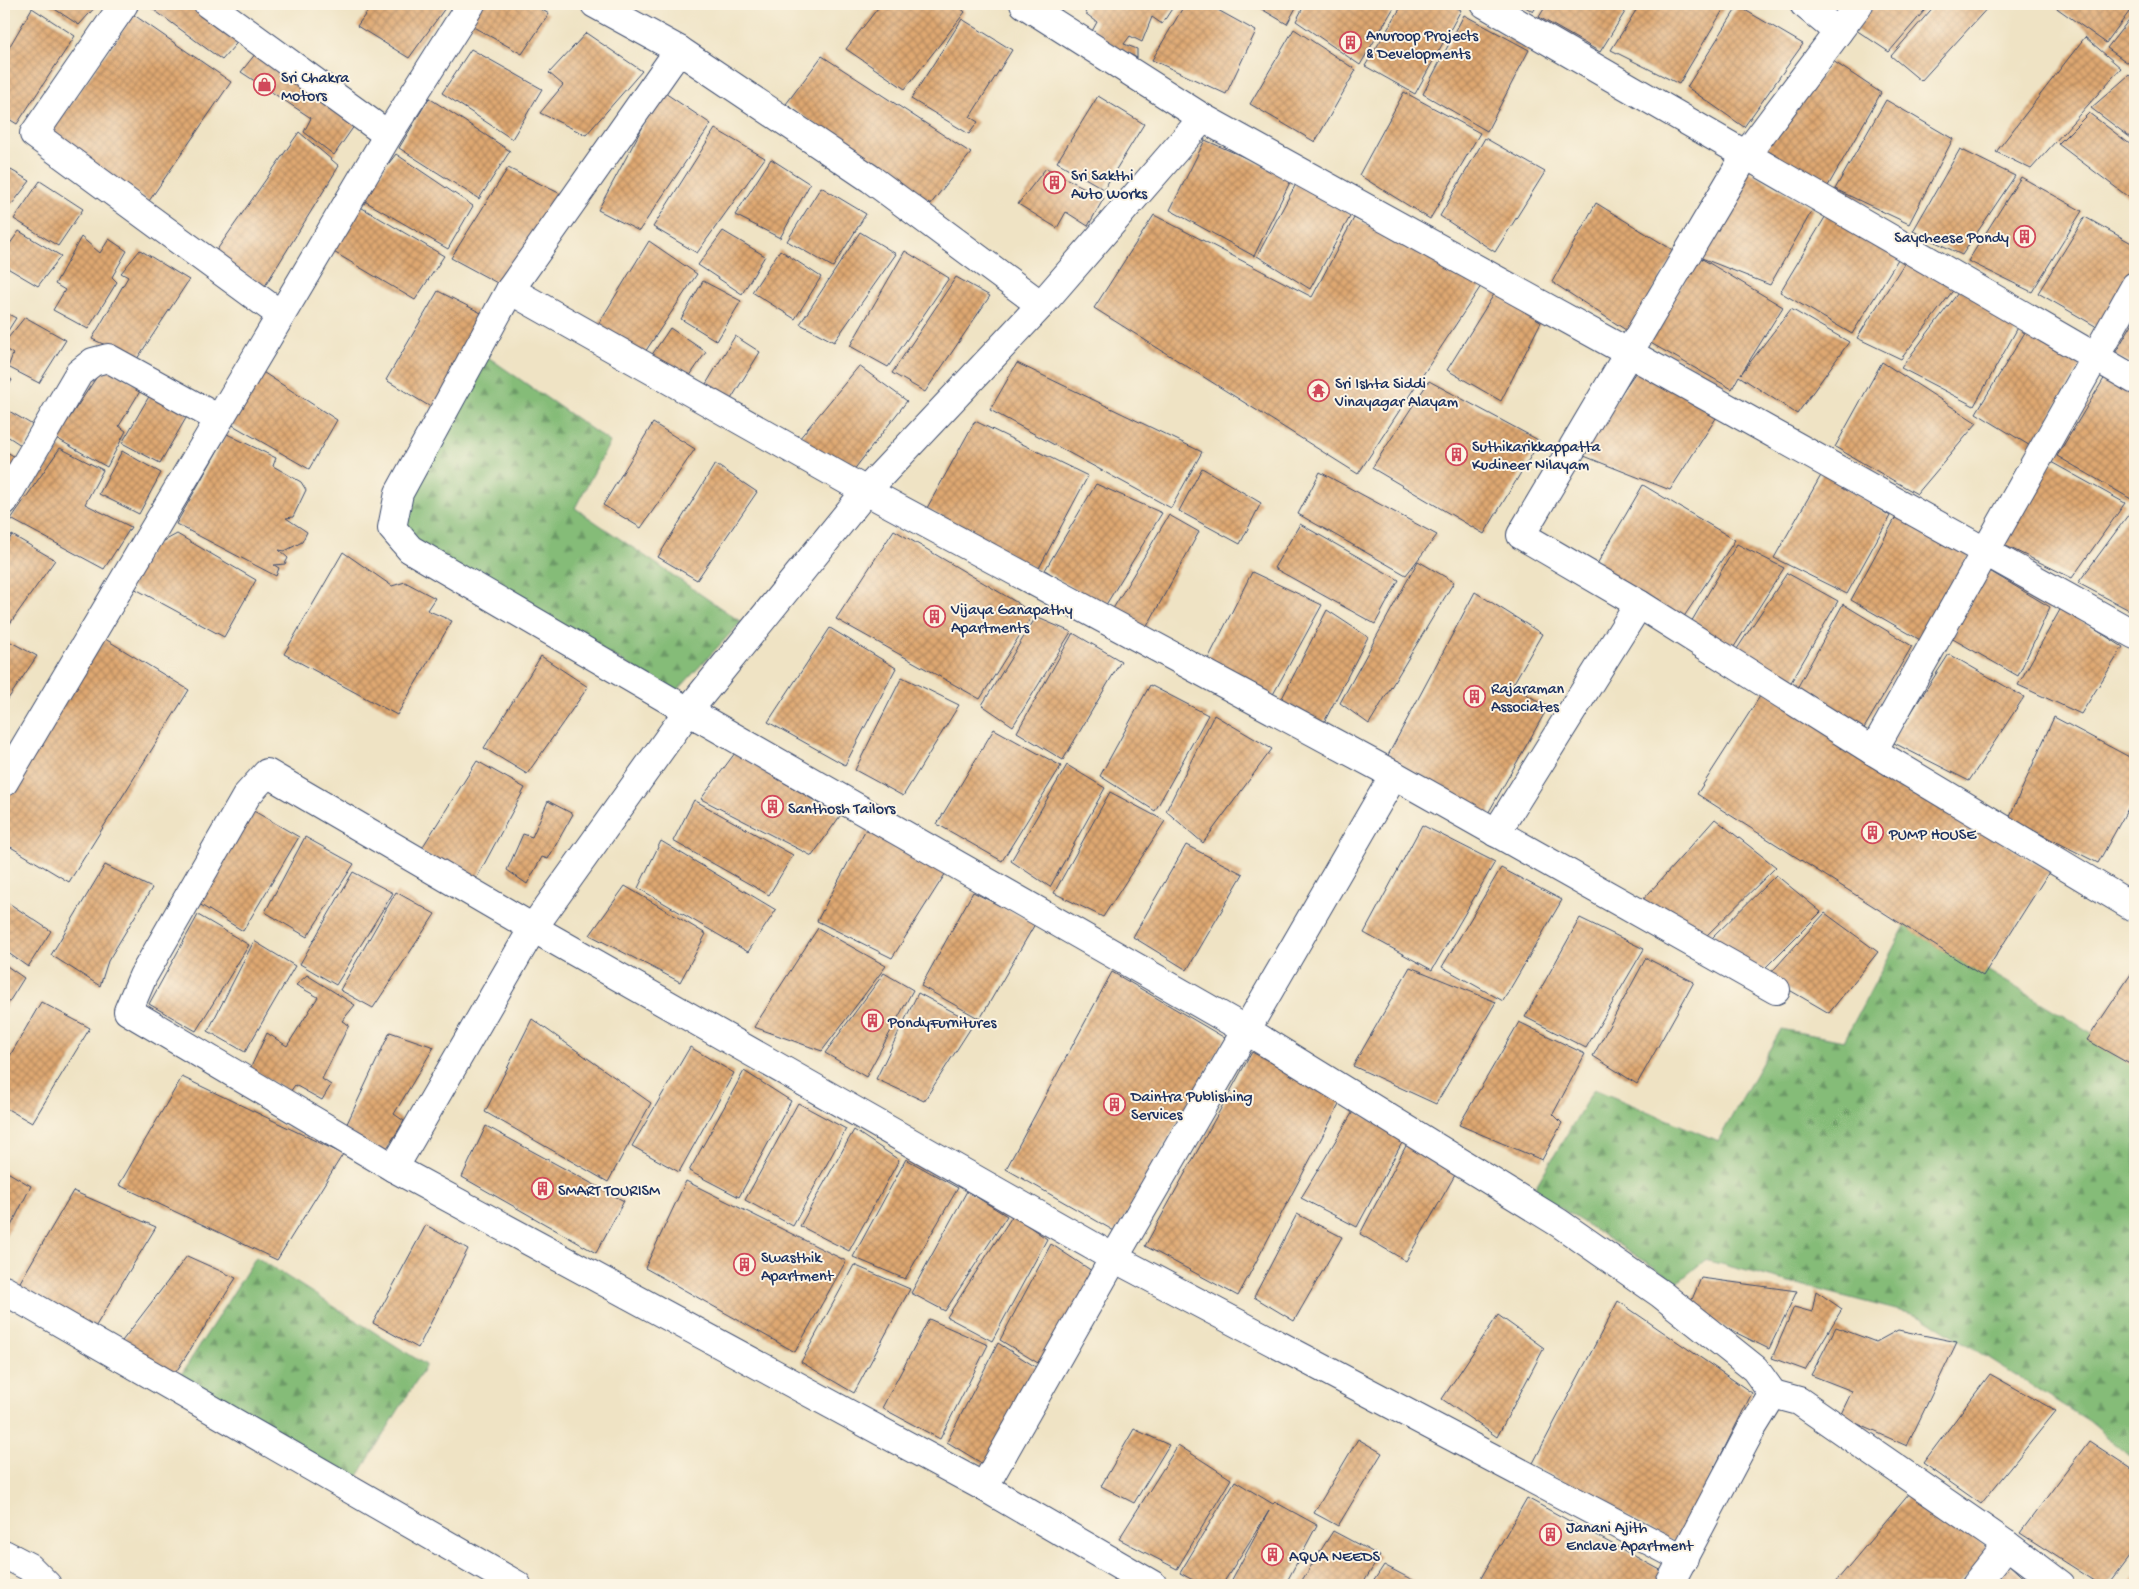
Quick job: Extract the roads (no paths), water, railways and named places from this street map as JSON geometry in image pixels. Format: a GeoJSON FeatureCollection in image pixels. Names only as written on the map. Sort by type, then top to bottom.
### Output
{"type":"FeatureCollection","features":[{"type":"Feature","properties":{"kind":"street"},"geometry":{"type":"LineString","coordinates":[[124,4],[34,134],[280,315]]}},
{"type":"Feature","properties":{"kind":"street"},"geometry":{"type":"LineString","coordinates":[[208,4],[388,135]]}},
{"type":"Feature","properties":{"kind":"street"},"geometry":{"type":"LineString","coordinates":[[4,782],[388,135],[471,4]]}},
{"type":"Feature","properties":{"kind":"street"},"geometry":{"type":"LineString","coordinates":[[595,4],[679,50],[871,179],[1041,305]]}},
{"type":"Feature","properties":{"kind":"street"},"geometry":{"type":"LineString","coordinates":[[1024,4],[1202,118],[1630,353],[2135,636]]}},
{"type":"Feature","properties":{"kind":"street"},"geometry":{"type":"LineString","coordinates":[[1485,4],[2135,380]]}},
{"type":"Feature","properties":{"kind":"street"},"geometry":{"type":"LineString","coordinates":[[1804,4],[1838,32]]}},
{"type":"Feature","properties":{"kind":"street"},"geometry":{"type":"LineString","coordinates":[[1859,4],[1746,156],[1521,535],[1639,604],[1873,751],[2135,908]]}},
{"type":"Feature","properties":{"kind":"street"},"geometry":{"type":"LineString","coordinates":[[679,50],[510,290],[399,492],[392,528],[410,549],[688,711],[1246,1030],[1559,1223],[1661,1294],[1755,1369],[1773,1394],[1800,1401],[2007,1545],[2060,1585]]}},
{"type":"Feature","properties":{"kind":"street"},"geometry":{"type":"LineString","coordinates":[[394,1168],[533,928],[688,711],[866,491],[1041,305],[1202,118]]}},
{"type":"Feature","properties":{"kind":"street"},"geometry":{"type":"LineString","coordinates":[[1873,751],[1987,552],[2135,286]]}},
{"type":"Feature","properties":{"kind":"street"},"geometry":{"type":"LineString","coordinates":[[510,290],[866,491],[1394,775],[1776,990]]}},
{"type":"Feature","properties":{"kind":"street"},"geometry":{"type":"LineString","coordinates":[[4,501],[79,373],[93,362],[108,358],[219,420]]}},
{"type":"Feature","properties":{"kind":"street"},"geometry":{"type":"LineString","coordinates":[[1496,832],[1639,604]]}},
{"type":"Feature","properties":{"kind":"street"},"geometry":{"type":"LineString","coordinates":[[1153,1585],[984,1487],[394,1168],[128,1011],[143,976],[247,795],[267,773],[533,928],[1114,1258],[1684,1559]]}},
{"type":"Feature","properties":{"kind":"street"},"geometry":{"type":"LineString","coordinates":[[984,1487],[1114,1258],[1394,775]]}},
{"type":"Feature","properties":{"kind":"street"},"geometry":{"type":"LineString","coordinates":[[4,1290],[518,1585]]}},
{"type":"Feature","properties":{"kind":"street"},"geometry":{"type":"LineString","coordinates":[[1669,1585],[1752,1428],[1773,1394]]}},
{"type":"Feature","properties":{"kind":"street"},"geometry":{"type":"LineString","coordinates":[[1975,1585],[2007,1545]]}},
{"type":"Feature","properties":{"kind":"street"},"geometry":{"type":"LineString","coordinates":[[4,1554],[29,1567],[47,1585]]}},
{"type":"Feature","properties":{"kind":"place","name":"Anuroop Projects & Developments"},"geometry":{"type":"Point","coordinates":[1350,43]}},
{"type":"Feature","properties":{"kind":"place","name":"Sri Chakra Motors"},"geometry":{"type":"Point","coordinates":[265,85]}},
{"type":"Feature","properties":{"kind":"place","name":"Sri Sakthi Auto Works"},"geometry":{"type":"Point","coordinates":[1055,183]}},
{"type":"Feature","properties":{"kind":"place","name":"Saycheese Pondy"},"geometry":{"type":"Point","coordinates":[2025,236]}},
{"type":"Feature","properties":{"kind":"place","name":"Sri Ishta Siddi Vinayagar Alayam"},"geometry":{"type":"Point","coordinates":[1319,391]}},
{"type":"Feature","properties":{"kind":"place","name":"Suthikarikkappatta Kudineer Nilayam"},"geometry":{"type":"Point","coordinates":[1456,454]}},
{"type":"Feature","properties":{"kind":"place","name":"Vijaya Ganapathy Apartments"},"geometry":{"type":"Point","coordinates":[935,617]}},
{"type":"Feature","properties":{"kind":"place","name":"Rajaraman Associates"},"geometry":{"type":"Point","coordinates":[1475,696]}},
{"type":"Feature","properties":{"kind":"place","name":"Santhosh Tailors"},"geometry":{"type":"Point","coordinates":[772,807]}},
{"type":"Feature","properties":{"kind":"place","name":"PUMP HOUSE"},"geometry":{"type":"Point","coordinates":[1873,833]}},
{"type":"Feature","properties":{"kind":"place","name":"PondyFurnitures"},"geometry":{"type":"Point","coordinates":[872,1021]}},
{"type":"Feature","properties":{"kind":"place","name":"Daintra Publishing Services"},"geometry":{"type":"Point","coordinates":[1115,1104]}},
{"type":"Feature","properties":{"kind":"place","name":"SMART TOURISM"},"geometry":{"type":"Point","coordinates":[542,1189]}},
{"type":"Feature","properties":{"kind":"place","name":"Swasthik Apartment"},"geometry":{"type":"Point","coordinates":[745,1265]}},
{"type":"Feature","properties":{"kind":"place","name":"Janani Ajith Enclave Apartment"},"geometry":{"type":"Point","coordinates":[1550,1535]}},
{"type":"Feature","properties":{"kind":"place","name":"AQUA NEEDS"},"geometry":{"type":"Point","coordinates":[1273,1555]}}]}
